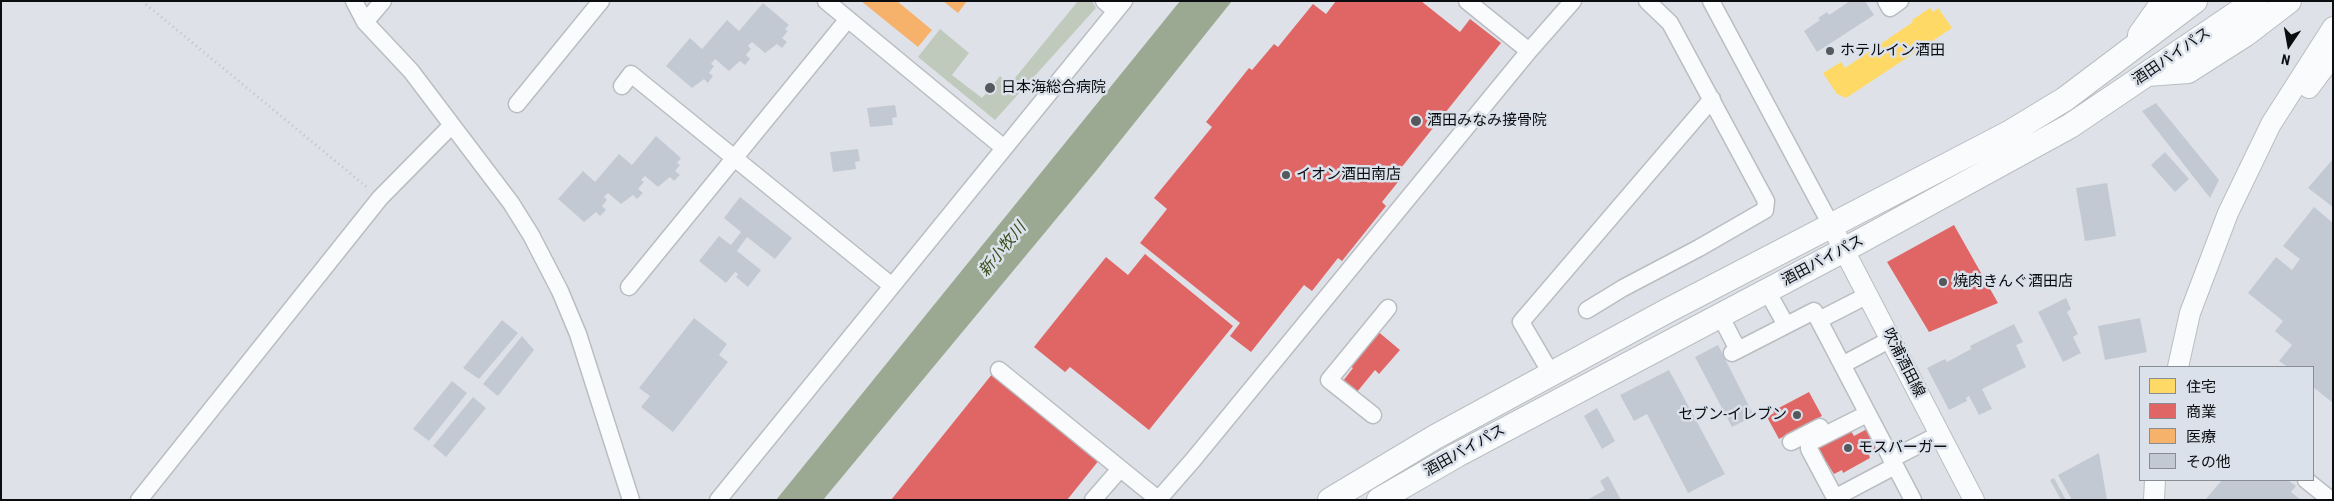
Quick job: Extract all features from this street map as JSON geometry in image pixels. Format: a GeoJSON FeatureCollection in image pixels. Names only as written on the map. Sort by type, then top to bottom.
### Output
{"type":"FeatureCollection","features":[{"type":"Feature","properties":{"kind":"highway"},"geometry":{"type":"LineString","coordinates":[[2126,55],[2164,1]]}},
{"type":"Feature","properties":{"kind":"highway","name":"酒田バイパス"},"geometry":{"type":"LineString","coordinates":[[1330,500],[1435,437],[1665,312],[2009,133],[2065,99],[2126,55],[2195,1]]}},
{"type":"Feature","properties":{"kind":"highway","name":"酒田バイパス"},"geometry":{"type":"LineString","coordinates":[[1379,500],[1457,454],[1844,250],[2070,126],[2255,1]]}},
{"type":"Feature","properties":{"kind":"highway"},"geometry":{"type":"LineString","coordinates":[[2145,74],[2188,71],[2246,34],[2289,1]]}},
{"type":"Feature","properties":{"kind":"main road"},"geometry":{"type":"LineString","coordinates":[[2178,366],[2190,313],[2228,213],[2271,124],[2333,27]]}},
{"type":"Feature","properties":{"kind":"main road"},"geometry":{"type":"LineString","coordinates":[[2271,124],[2290,116],[2333,56]]}},
{"type":"Feature","properties":{"kind":"main road","name":"吹浦酒田線"},"geometry":{"type":"LineString","coordinates":[[1832,226],[1973,499]]}},
{"type":"Feature","properties":{"kind":"main road"},"geometry":{"type":"LineString","coordinates":[[2154,500],[2155,481]]}},
{"type":"Feature","properties":{"kind":"street"},"geometry":{"type":"LineString","coordinates":[[354,1],[365,22],[411,71],[511,203],[553,275],[578,334],[630,500]]}},
{"type":"Feature","properties":{"kind":"street"},"geometry":{"type":"LineString","coordinates":[[365,22],[382,1]]}},
{"type":"Feature","properties":{"kind":"street"},"geometry":{"type":"LineString","coordinates":[[517,104],[601,1]]}},
{"type":"Feature","properties":{"kind":"street"},"geometry":{"type":"LineString","coordinates":[[826,1],[1004,148]]}},
{"type":"Feature","properties":{"kind":"street"},"geometry":{"type":"LineString","coordinates":[[1467,1],[1529,51]]}},
{"type":"Feature","properties":{"kind":"street"},"geometry":{"type":"LineString","coordinates":[[999,370],[1158,500],[1198,454],[1529,51],[1573,1]]}},
{"type":"Feature","properties":{"kind":"street"},"geometry":{"type":"LineString","coordinates":[[1587,310],[1622,288],[1699,248],[1765,210],[1766,200],[1670,23],[1647,1]]}},
{"type":"Feature","properties":{"kind":"street"},"geometry":{"type":"LineString","coordinates":[[1711,1],[1832,226]]}},
{"type":"Feature","properties":{"kind":"street"},"geometry":{"type":"LineString","coordinates":[[1886,1],[1890,8],[1900,1]]}},
{"type":"Feature","properties":{"kind":"street"},"geometry":{"type":"LineString","coordinates":[[718,500],[1004,148],[1114,4]]}},
{"type":"Feature","properties":{"kind":"street"},"geometry":{"type":"LineString","coordinates":[[629,287],[848,19]]}},
{"type":"Feature","properties":{"kind":"street"},"geometry":{"type":"LineString","coordinates":[[622,86],[631,74],[892,286]]}},
{"type":"Feature","properties":{"kind":"street"},"geometry":{"type":"LineString","coordinates":[[1552,375],[1521,322],[1712,99]]}},
{"type":"Feature","properties":{"kind":"street"},"geometry":{"type":"LineString","coordinates":[[139,500],[380,198],[451,126]]}},
{"type":"Feature","properties":{"kind":"street"},"geometry":{"type":"LineString","coordinates":[[1767,291],[1786,325]]}},
{"type":"Feature","properties":{"kind":"street"},"geometry":{"type":"LineString","coordinates":[[1819,320],[1868,295]]}},
{"type":"Feature","properties":{"kind":"street"},"geometry":{"type":"LineString","coordinates":[[1373,415],[1329,380],[1388,308]]}},
{"type":"Feature","properties":{"kind":"street"},"geometry":{"type":"LineString","coordinates":[[1720,315],[1735,351],[1814,311],[1893,463],[1906,498]]}},
{"type":"Feature","properties":{"kind":"street"},"geometry":{"type":"LineString","coordinates":[[1842,365],[1891,339]]}},
{"type":"Feature","properties":{"kind":"street"},"geometry":{"type":"LineString","coordinates":[[1791,442],[1865,409]]}},
{"type":"Feature","properties":{"kind":"street"},"geometry":{"type":"LineString","coordinates":[[1865,409],[1810,444],[1809,449],[1833,494],[1840,495],[1940,434]]}},
{"type":"Feature","properties":{"kind":"street"},"geometry":{"type":"LineString","coordinates":[[1094,500],[1120,469]]}},
{"type":"Feature","properties":{"kind":"street"},"geometry":{"type":"LineString","coordinates":[[2307,481],[2331,500]]}},
{"type":"Feature","properties":{"kind":"path"},"geometry":{"type":"LineString","coordinates":[[142,1],[380,198]]}},
{"type":"Feature","properties":{"kind":"shaded area"},"geometry":{"type":"Polygon","coordinates":[[[1078,1],[1092,1],[1096,8],[995,120],[918,57],[940,29],[969,53],[952,75],[982,98],[1000,76],[1010,84],[1078,1]]]}},
{"type":"Feature","properties":{"kind":"water","name":"新小牧川"},"geometry":{"type":"Polygon","coordinates":[[[1180,1],[1232,1],[1096,171],[823,500],[776,500],[1180,1]]]}},
{"type":"Feature","properties":{"kind":"building: 住宅"},"geometry":{"type":"Polygon","coordinates":[[[1930,8],[1933,12],[1938,8],[1952,28],[1846,98],[1837,94],[1823,73],[1841,62],[1845,68],[1913,22],[1912,20],[1930,8]]]}},
{"type":"Feature","properties":{"kind":"building: 商業","name":"イオン酒田南店"},"geometry":{"type":"Polygon","coordinates":[[[1336,1],[1421,1],[1460,32],[1470,19],[1501,43],[1397,173],[1402,177],[1382,202],[1386,206],[1342,261],[1338,258],[1312,291],[1304,285],[1251,352],[1230,336],[1240,323],[1140,243],[1167,209],[1154,198],[1212,127],[1206,122],[1249,68],[1252,70],[1274,44],[1278,47],[1313,4],[1326,14],[1336,1]]]}},
{"type":"Feature","properties":{"kind":"building: 商業","name":"焼肉きんぐ酒田店"},"geometry":{"type":"Polygon","coordinates":[[[1954,225],[1998,303],[1929,332],[1887,262],[1954,225]]]}},
{"type":"Feature","properties":{"kind":"building: 商業"},"geometry":{"type":"Polygon","coordinates":[[[1145,254],[1233,326],[1149,430],[1070,367],[1065,372],[1034,347],[1106,257],[1128,275],[1145,254]]]}},
{"type":"Feature","properties":{"kind":"building: 商業"},"geometry":{"type":"Polygon","coordinates":[[[1375,329],[1400,350],[1379,374],[1375,370],[1357,392],[1343,381],[1353,368],[1349,365],[1375,329]]]}},
{"type":"Feature","properties":{"kind":"building: 商業"},"geometry":{"type":"Polygon","coordinates":[[[993,373],[1100,459],[1067,500],[891,500],[993,373]]]}},
{"type":"Feature","properties":{"kind":"building: 商業","name":"セブン-イレブン"},"geometry":{"type":"Polygon","coordinates":[[[1809,392],[1822,416],[1779,439],[1767,417],[1774,413],[1773,411],[1809,392]]]}},
{"type":"Feature","properties":{"kind":"building: 商業","name":"モスバーガー"},"geometry":{"type":"Polygon","coordinates":[[[1867,429],[1878,450],[1869,455],[1870,458],[1843,473],[1842,470],[1834,474],[1827,463],[1824,464],[1820,458],[1823,456],[1817,446],[1851,431],[1854,436],[1867,429]]]}},
{"type":"Feature","properties":{"kind":"building: 医療"},"geometry":{"type":"Polygon","coordinates":[[[861,1],[897,1],[932,30],[918,47],[861,1]]]}},
{"type":"Feature","properties":{"kind":"building: 医療"},"geometry":{"type":"Polygon","coordinates":[[[943,1],[967,1],[958,13],[943,1]]]}},
{"type":"Feature","properties":{"kind":"building: その他"},"geometry":{"type":"Polygon","coordinates":[[[1850,1],[1865,1],[1874,15],[1817,52],[1804,31],[1820,20],[1818,18],[1827,12],[1829,15],[1850,1]]]}},
{"type":"Feature","properties":{"kind":"building: その他"},"geometry":{"type":"Polygon","coordinates":[[[763,3],[789,25],[785,29],[788,31],[782,38],[787,42],[782,48],[777,44],[765,53],[752,42],[748,46],[751,49],[746,55],[750,59],[745,65],[740,61],[729,71],[715,59],[711,64],[714,66],[709,73],[713,76],[708,83],[704,79],[692,88],[666,66],[690,38],[702,49],[727,20],[739,31],[763,3]]]}},
{"type":"Feature","properties":{"kind":"building: その他"},"geometry":{"type":"Polygon","coordinates":[[[2156,103],[2219,180],[2210,198],[2142,111],[2156,103]]]}},
{"type":"Feature","properties":{"kind":"building: その他"},"geometry":{"type":"Polygon","coordinates":[[[895,105],[897,117],[892,118],[893,125],[870,127],[867,108],[895,105]]]}},
{"type":"Feature","properties":{"kind":"building: その他"},"geometry":{"type":"Polygon","coordinates":[[[656,136],[681,158],[677,163],[680,165],[675,171],[680,175],[674,181],[670,177],[658,187],[645,176],[641,180],[644,182],[638,189],[643,193],[637,199],[633,195],[621,204],[608,193],[604,197],[607,200],[602,206],[606,210],[600,216],[596,212],[584,222],[558,199],[583,171],[595,182],[619,154],[632,165],[656,136]]]}},
{"type":"Feature","properties":{"kind":"building: その他"},"geometry":{"type":"Polygon","coordinates":[[[858,149],[860,161],[855,162],[856,169],[833,172],[830,152],[858,149]]]}},
{"type":"Feature","properties":{"kind":"building: その他"},"geometry":{"type":"Polygon","coordinates":[[[2165,152],[2189,179],[2175,192],[2151,165],[2165,152]]]}},
{"type":"Feature","properties":{"kind":"building: その他"},"geometry":{"type":"Polygon","coordinates":[[[2333,159],[2333,207],[2308,188],[2333,159]]]}},
{"type":"Feature","properties":{"kind":"building: その他"},"geometry":{"type":"Polygon","coordinates":[[[2107,183],[2116,236],[2085,241],[2076,188],[2107,183]]]}},
{"type":"Feature","properties":{"kind":"building: その他"},"geometry":{"type":"Polygon","coordinates":[[[740,197],[792,238],[775,259],[747,237],[737,251],[761,270],[748,287],[736,277],[738,274],[735,272],[726,283],[699,261],[719,236],[731,245],[741,232],[724,218],[740,197]]]}},
{"type":"Feature","properties":{"kind":"building: その他"},"geometry":{"type":"Polygon","coordinates":[[[2314,207],[2333,223],[2333,403],[2314,388],[2314,366],[2286,366],[2279,361],[2292,345],[2275,331],[2283,321],[2248,293],[2276,257],[2292,270],[2300,259],[2283,246],[2314,207]]]}},
{"type":"Feature","properties":{"kind":"building: その他"},"geometry":{"type":"Polygon","coordinates":[[[2066,298],[2071,309],[2067,312],[2078,334],[2073,337],[2081,353],[2063,362],[2038,312],[2066,298]]]}},
{"type":"Feature","properties":{"kind":"building: その他"},"geometry":{"type":"Polygon","coordinates":[[[694,318],[727,344],[719,355],[728,362],[673,432],[641,407],[650,396],[639,388],[694,318]]]}},
{"type":"Feature","properties":{"kind":"building: その他"},"geometry":{"type":"Polygon","coordinates":[[[2140,318],[2147,352],[2105,360],[2098,326],[2140,318]]]}},
{"type":"Feature","properties":{"kind":"building: その他"},"geometry":{"type":"Polygon","coordinates":[[[502,320],[518,333],[479,379],[463,368],[502,320]]]}},
{"type":"Feature","properties":{"kind":"building: その他"},"geometry":{"type":"Polygon","coordinates":[[[2014,324],[2023,342],[2016,345],[2026,367],[1982,389],[1992,409],[1979,415],[1969,396],[1966,398],[1967,401],[1949,410],[1927,368],[1945,359],[1947,362],[1971,349],[1970,346],[2014,324]]]}},
{"type":"Feature","properties":{"kind":"building: その他"},"geometry":{"type":"Polygon","coordinates":[[[522,336],[534,350],[498,396],[483,384],[522,336]]]}},
{"type":"Feature","properties":{"kind":"building: その他"},"geometry":{"type":"Polygon","coordinates":[[[1718,345],[1754,416],[1732,427],[1695,357],[1718,345]]]}},
{"type":"Feature","properties":{"kind":"building: その他"},"geometry":{"type":"Polygon","coordinates":[[[1669,370],[1725,474],[1688,493],[1647,414],[1634,421],[1620,395],[1669,370]]]}},
{"type":"Feature","properties":{"kind":"building: その他"},"geometry":{"type":"Polygon","coordinates":[[[452,381],[467,393],[429,441],[413,429],[452,381]]]}},
{"type":"Feature","properties":{"kind":"building: その他"},"geometry":{"type":"Polygon","coordinates":[[[473,397],[486,408],[446,457],[433,446],[473,397]]]}},
{"type":"Feature","properties":{"kind":"building: その他"},"geometry":{"type":"Polygon","coordinates":[[[1597,408],[1615,441],[1602,449],[1584,416],[1597,408]]]}},
{"type":"Feature","properties":{"kind":"building: その他"},"geometry":{"type":"Polygon","coordinates":[[[2099,453],[2107,500],[2072,500],[2058,475],[2099,453]]]}},
{"type":"Feature","properties":{"kind":"building: その他"},"geometry":{"type":"Polygon","coordinates":[[[1608,476],[1621,500],[1587,500],[1605,490],[1600,481],[1608,476]]]}},
{"type":"Feature","properties":{"kind":"building: その他"},"geometry":{"type":"Polygon","coordinates":[[[2054,478],[2066,500],[2061,500],[2050,480],[2054,478]]]}},
{"type":"Feature","properties":{"kind":"building: その他"},"geometry":{"type":"Polygon","coordinates":[[[2221,481],[2289,481],[2296,486],[2291,492],[2301,500],[2205,500],[2221,481]]]}},
{"type":"Feature","properties":{"kind":"place","name":"ホテルイン酒田"},"geometry":{"type":"Point","coordinates":[1830,51]}},
{"type":"Feature","properties":{"kind":"place","name":"日本海総合病院"},"geometry":{"type":"Point","coordinates":[990,88]}},
{"type":"Feature","properties":{"kind":"place","name":"酒田みなみ接骨院"},"geometry":{"type":"Point","coordinates":[1416,121]}},
{"type":"Feature","properties":{"kind":"place","name":"イオン酒田南店"},"geometry":{"type":"Point","coordinates":[1286,175]}},
{"type":"Feature","properties":{"kind":"place","name":"焼肉きんぐ酒田店"},"geometry":{"type":"Point","coordinates":[1943,282]}},
{"type":"Feature","properties":{"kind":"place","name":"セブン-イレブン"},"geometry":{"type":"Point","coordinates":[1797,415]}},
{"type":"Feature","properties":{"kind":"place","name":"モスバーガー"},"geometry":{"type":"Point","coordinates":[1848,448]}}]}
